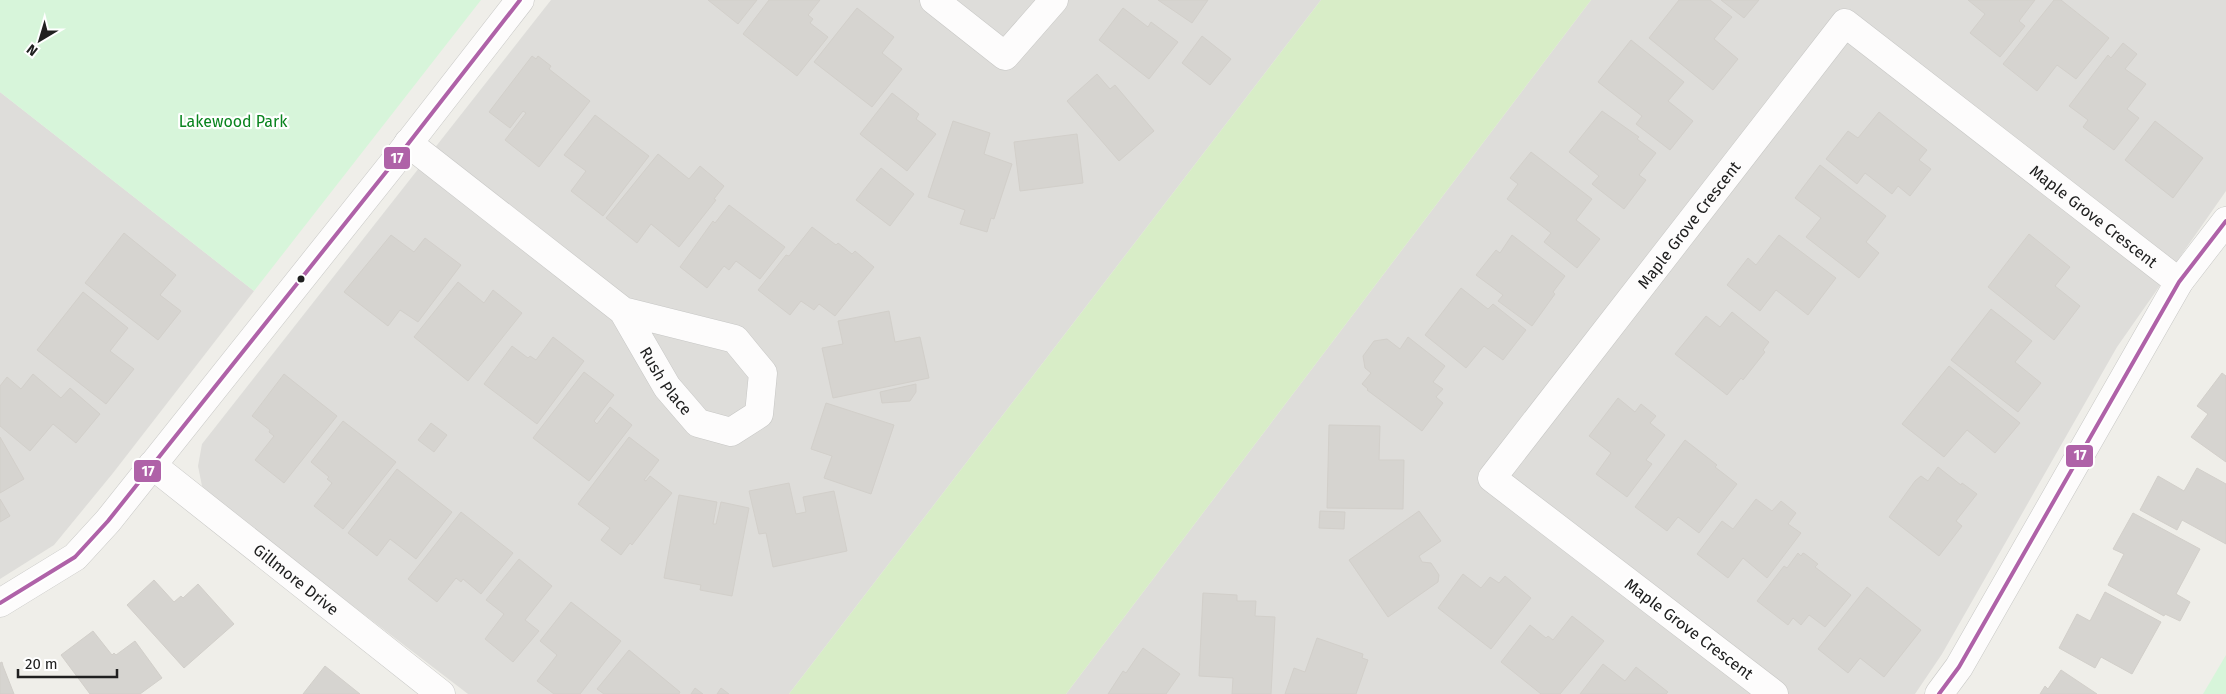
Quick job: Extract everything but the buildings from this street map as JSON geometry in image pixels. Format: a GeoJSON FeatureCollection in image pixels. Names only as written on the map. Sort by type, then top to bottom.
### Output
{"type":"FeatureCollection","features":[{"type":"Feature","properties":{"kind":"street"},"geometry":{"type":"LineString","coordinates":[[0,603],[75,557],[108,521],[520,0]]}},
{"type":"Feature","properties":{"kind":"street"},"geometry":{"type":"LineString","coordinates":[[934,0],[1004,56],[1054,0]]}},
{"type":"Feature","properties":{"kind":"street","name":"Maple Grove Crescent"},"geometry":{"type":"LineString","coordinates":[[1774,694],[1492,478],[1845,23],[2179,282]]}},
{"type":"Feature","properties":{"kind":"street","name":"Rush Place"},"geometry":{"type":"LineString","coordinates":[[408,143],[622,312],[667,387],[698,423],[731,432],[759,414],[763,373],[734,339],[622,312]]}},
{"type":"Feature","properties":{"kind":"street"},"geometry":{"type":"LineString","coordinates":[[1939,694],[1960,667],[2179,282],[2226,221]]}},
{"type":"Feature","properties":{"kind":"street","name":"Gillmore Drive"},"geometry":{"type":"LineString","coordinates":[[152,465],[441,694]]}},
{"type":"Feature","properties":{"kind":"shaded area"},"geometry":{"type":"Polygon","coordinates":[[[551,0],[1321,0],[789,694],[468,694],[221,505],[202,486],[198,466],[202,444],[551,0]]]}},
{"type":"Feature","properties":{"kind":"shaded area"},"geometry":{"type":"Polygon","coordinates":[[[1591,0],[2226,0],[2226,191],[2117,347],[1942,654],[1915,694],[1066,694],[1591,0]]]}},
{"type":"Feature","properties":{"kind":"shaded area"},"geometry":{"type":"Polygon","coordinates":[[[0,92],[254,291],[113,473],[54,545],[0,579],[0,92]]]}},
{"type":"Feature","properties":{"kind":"green space","name":"Lakewood Park"},"geometry":{"type":"Polygon","coordinates":[[[0,0],[481,0],[254,291],[0,92],[0,0]]]}},
{"type":"Feature","properties":{"kind":"green space"},"geometry":{"type":"Polygon","coordinates":[[[1321,0],[1591,0],[1066,694],[789,694],[1321,0]]]}},
{"type":"Feature","properties":{"kind":"green space"},"geometry":{"type":"Polygon","coordinates":[[[2226,655],[2226,694],[2203,694],[2226,655]]]}},
{"type":"Feature","properties":{"kind":"transit line","name":"17"},"geometry":{"type":"LineString","coordinates":[[0,603],[75,557],[108,521],[394,162],[520,0]]}},
{"type":"Feature","properties":{"kind":"transit line","name":"17"},"geometry":{"type":"LineString","coordinates":[[1939,694],[1959,667],[2179,282],[2226,221]]}}]}
